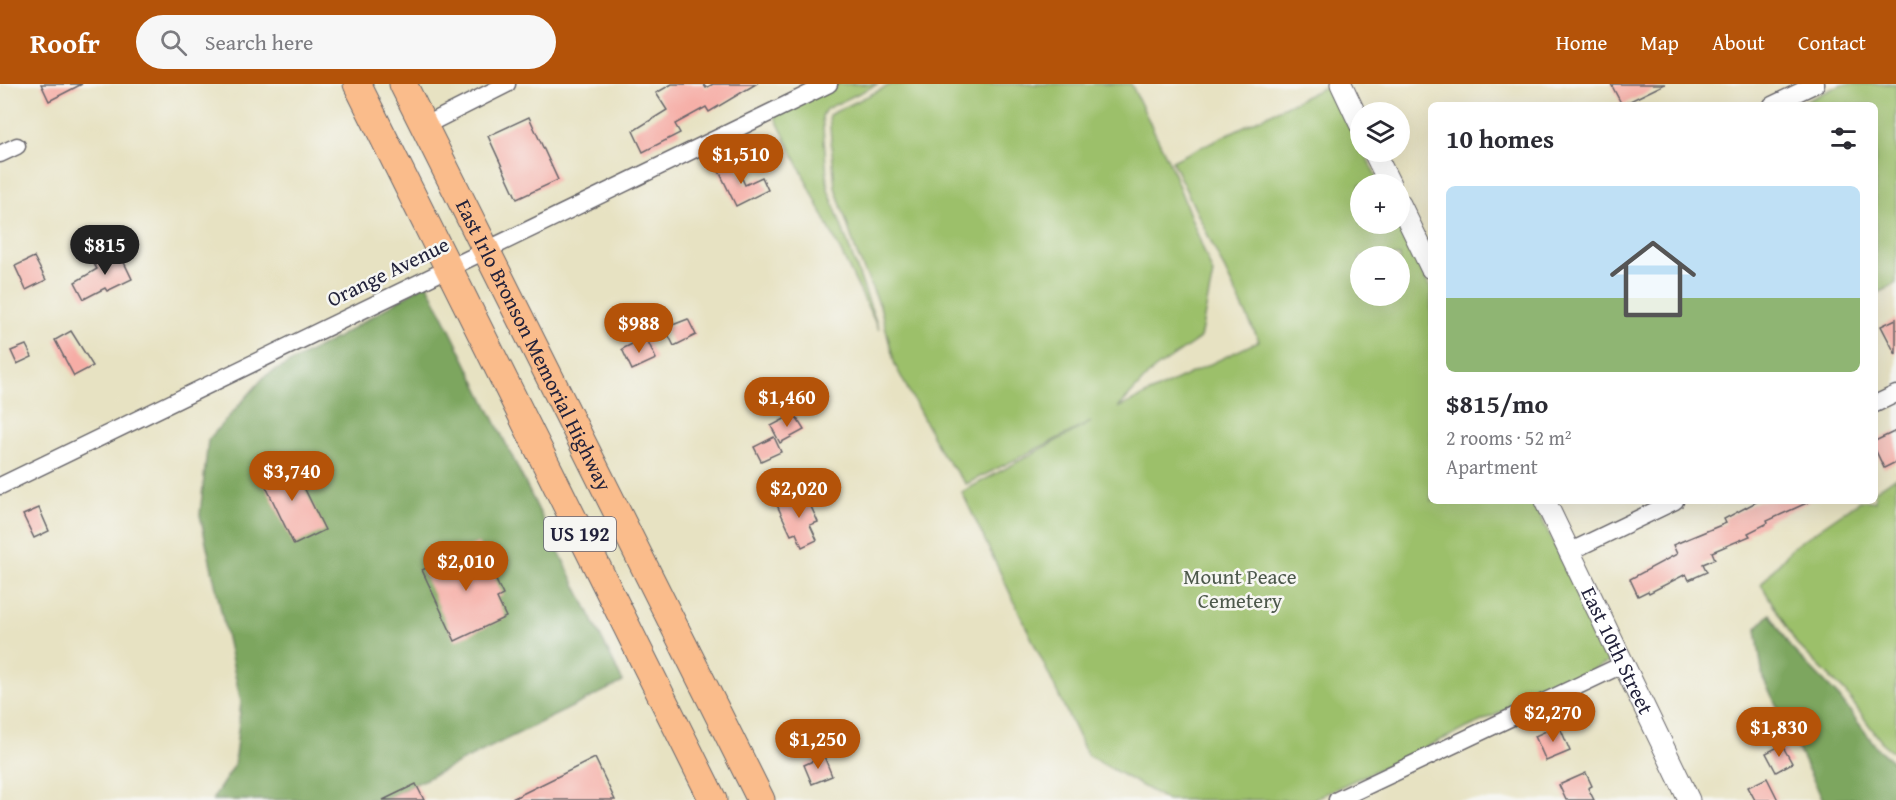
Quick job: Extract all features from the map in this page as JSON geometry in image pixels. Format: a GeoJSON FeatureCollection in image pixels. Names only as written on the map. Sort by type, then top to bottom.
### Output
{"type":"FeatureCollection","features":[{"type":"Feature","properties":{"kind":"highway","name":"East Irlo Bronson Memorial Highway"},"geometry":{"type":"LineString","coordinates":[[357,84],[713,800]]}},
{"type":"Feature","properties":{"kind":"highway","name":"East Irlo Bronson Memorial Highway"},"geometry":{"type":"LineString","coordinates":[[403,84],[761,800]]}},
{"type":"Feature","properties":{"kind":"street"},"geometry":{"type":"LineString","coordinates":[[424,126],[507,84]]}},
{"type":"Feature","properties":{"kind":"street","name":"Orange Avenue"},"geometry":{"type":"LineString","coordinates":[[0,486],[829,84]]}},
{"type":"Feature","properties":{"kind":"street"},"geometry":{"type":"LineString","coordinates":[[1341,84],[1350,103]]}},
{"type":"Feature","properties":{"kind":"street"},"geometry":{"type":"LineString","coordinates":[[1778,102],[1816,84]]}},
{"type":"Feature","properties":{"kind":"street"},"geometry":{"type":"LineString","coordinates":[[0,154],[17,146]]}},
{"type":"Feature","properties":{"kind":"street"},"geometry":{"type":"LineString","coordinates":[[1410,225],[1428,262]]}},
{"type":"Feature","properties":{"kind":"street"},"geometry":{"type":"LineString","coordinates":[[1878,403],[1896,394]]}},
{"type":"Feature","properties":{"kind":"street","name":"East 10th Street"},"geometry":{"type":"LineString","coordinates":[[1546,504],[1689,800]]}},
{"type":"Feature","properties":{"kind":"street"},"geometry":{"type":"LineString","coordinates":[[1569,552],[1668,504]]}},
{"type":"Feature","properties":{"kind":"street"},"geometry":{"type":"LineString","coordinates":[[1337,800],[1624,664]]}},
{"type":"Feature","properties":{"kind":"green space"},"geometry":{"type":"Polygon","coordinates":[[[838,84],[878,84],[826,109],[822,116],[828,189],[879,330],[774,115],[838,84]]]}},
{"type":"Feature","properties":{"kind":"green space","name":"Mount Peace Cemetery"},"geometry":{"type":"Polygon","coordinates":[[[892,84],[1131,84],[1170,164],[1213,274],[1200,338],[1152,371],[1118,408],[1259,341],[1172,161],[1331,84],[1350,123],[1350,162],[1369,162],[1375,174],[1350,174],[1350,234],[1404,234],[1410,246],[1350,246],[1350,306],[1410,306],[1410,247],[1428,284],[1428,504],[1534,504],[1611,661],[1312,800],[1167,800],[1087,755],[962,492],[1091,422],[966,484],[942,454],[895,365],[880,306],[857,254],[835,187],[829,115],[892,84]]]}},
{"type":"Feature","properties":{"kind":"green space"},"geometry":{"type":"Polygon","coordinates":[[[1842,84],[1896,84],[1896,284],[1878,293],[1878,102],[1804,102],[1842,84]]]}},
{"type":"Feature","properties":{"kind":"green space"},"geometry":{"type":"Polygon","coordinates":[[[427,283],[623,682],[383,800],[212,800],[234,766],[241,702],[200,515],[208,440],[265,376],[340,336],[427,283]]]}},
{"type":"Feature","properties":{"kind":"green space"},"geometry":{"type":"Polygon","coordinates":[[[1896,477],[1896,754],[1883,744],[1845,692],[1796,643],[1761,584],[1793,547],[1856,504],[1878,504],[1878,489],[1896,477]]]}},
{"type":"Feature","properties":{"kind":"green space"},"geometry":{"type":"Polygon","coordinates":[[[1770,614],[1790,647],[1839,697],[1878,749],[1896,764],[1896,798],[1823,800],[1763,678],[1756,629],[1770,614]]]}},
{"type":"Feature","properties":{"kind":"building"},"geometry":{"type":"Polygon","coordinates":[[[41,84],[82,84],[49,101],[41,84]]]}},
{"type":"Feature","properties":{"kind":"building"},"geometry":{"type":"Polygon","coordinates":[[[672,84],[703,84],[706,88],[713,84],[756,84],[709,112],[706,107],[675,124],[680,133],[643,152],[633,131],[667,110],[656,93],[672,84]]]}},
{"type":"Feature","properties":{"kind":"building"},"geometry":{"type":"Polygon","coordinates":[[[1611,84],[1665,84],[1628,102],[1620,102],[1611,84]]]}},
{"type":"Feature","properties":{"kind":"building"},"geometry":{"type":"Polygon","coordinates":[[[529,117],[558,180],[517,199],[488,136],[529,117]]]}},
{"type":"Feature","properties":{"kind":"building"},"geometry":{"type":"Polygon","coordinates":[[[734,161],[745,185],[762,177],[768,190],[736,206],[718,169],[734,161]]]}},
{"type":"Feature","properties":{"kind":"building"},"geometry":{"type":"Polygon","coordinates":[[[119,252],[132,279],[107,291],[105,288],[84,299],[75,282],[97,269],[94,264],[119,252]]]}},
{"type":"Feature","properties":{"kind":"building"},"geometry":{"type":"Polygon","coordinates":[[[34,257],[46,280],[26,290],[15,266],[34,257]]]}},
{"type":"Feature","properties":{"kind":"building"},"geometry":{"type":"Polygon","coordinates":[[[688,319],[696,335],[674,346],[665,328],[688,319]]]}},
{"type":"Feature","properties":{"kind":"building"},"geometry":{"type":"Polygon","coordinates":[[[1896,319],[1896,355],[1881,326],[1896,319]]]}},
{"type":"Feature","properties":{"kind":"building"},"geometry":{"type":"Polygon","coordinates":[[[71,331],[93,366],[74,376],[55,340],[71,331]]]}},
{"type":"Feature","properties":{"kind":"building"},"geometry":{"type":"Polygon","coordinates":[[[646,337],[656,359],[632,370],[622,349],[646,337]]]}},
{"type":"Feature","properties":{"kind":"building"},"geometry":{"type":"Polygon","coordinates":[[[26,345],[32,357],[17,364],[11,351],[26,345]]]}},
{"type":"Feature","properties":{"kind":"building"},"geometry":{"type":"Polygon","coordinates":[[[794,414],[804,430],[780,443],[771,426],[794,414]]]}},
{"type":"Feature","properties":{"kind":"building"},"geometry":{"type":"Polygon","coordinates":[[[1896,431],[1896,462],[1884,468],[1878,455],[1878,440],[1896,431]]]}},
{"type":"Feature","properties":{"kind":"building"},"geometry":{"type":"Polygon","coordinates":[[[774,437],[781,452],[761,461],[754,447],[774,437]]]}},
{"type":"Feature","properties":{"kind":"building"},"geometry":{"type":"Polygon","coordinates":[[[290,459],[325,530],[294,545],[260,474],[290,459]]]}},
{"type":"Feature","properties":{"kind":"building"},"geometry":{"type":"Polygon","coordinates":[[[797,495],[801,503],[808,500],[818,522],[810,525],[817,540],[802,547],[796,533],[791,535],[777,505],[797,495]]]}},
{"type":"Feature","properties":{"kind":"building"},"geometry":{"type":"Polygon","coordinates":[[[1752,504],[1804,504],[1767,521],[1768,523],[1748,533],[1750,536],[1712,552],[1715,559],[1703,564],[1707,572],[1689,580],[1686,574],[1649,593],[1648,591],[1638,596],[1630,579],[1677,554],[1673,545],[1726,523],[1724,519],[1752,504]]]}},
{"type":"Feature","properties":{"kind":"building"},"geometry":{"type":"Polygon","coordinates":[[[39,508],[49,531],[34,538],[23,515],[39,508]]]}},
{"type":"Feature","properties":{"kind":"building"},"geometry":{"type":"Polygon","coordinates":[[[478,543],[503,595],[497,598],[506,617],[455,641],[422,570],[478,543]]]}},
{"type":"Feature","properties":{"kind":"building"},"geometry":{"type":"Polygon","coordinates":[[[1559,725],[1570,751],[1546,761],[1535,736],[1559,725]]]}},
{"type":"Feature","properties":{"kind":"building"},"geometry":{"type":"Polygon","coordinates":[[[1782,745],[1792,763],[1776,772],[1766,753],[1782,745]]]}},
{"type":"Feature","properties":{"kind":"building"},"geometry":{"type":"Polygon","coordinates":[[[824,756],[832,776],[812,784],[804,765],[824,756]]]}},
{"type":"Feature","properties":{"kind":"building"},"geometry":{"type":"Polygon","coordinates":[[[595,758],[615,800],[510,800],[595,758]]]}},
{"type":"Feature","properties":{"kind":"building"},"geometry":{"type":"Polygon","coordinates":[[[1586,773],[1592,786],[1588,788],[1594,800],[1566,800],[1559,785],[1586,773]]]}},
{"type":"Feature","properties":{"kind":"building"},"geometry":{"type":"Polygon","coordinates":[[[1767,778],[1778,800],[1755,800],[1748,787],[1767,778]]]}},
{"type":"Feature","properties":{"kind":"building"},"geometry":{"type":"Polygon","coordinates":[[[416,784],[424,800],[383,800],[416,784]]]}}]}
